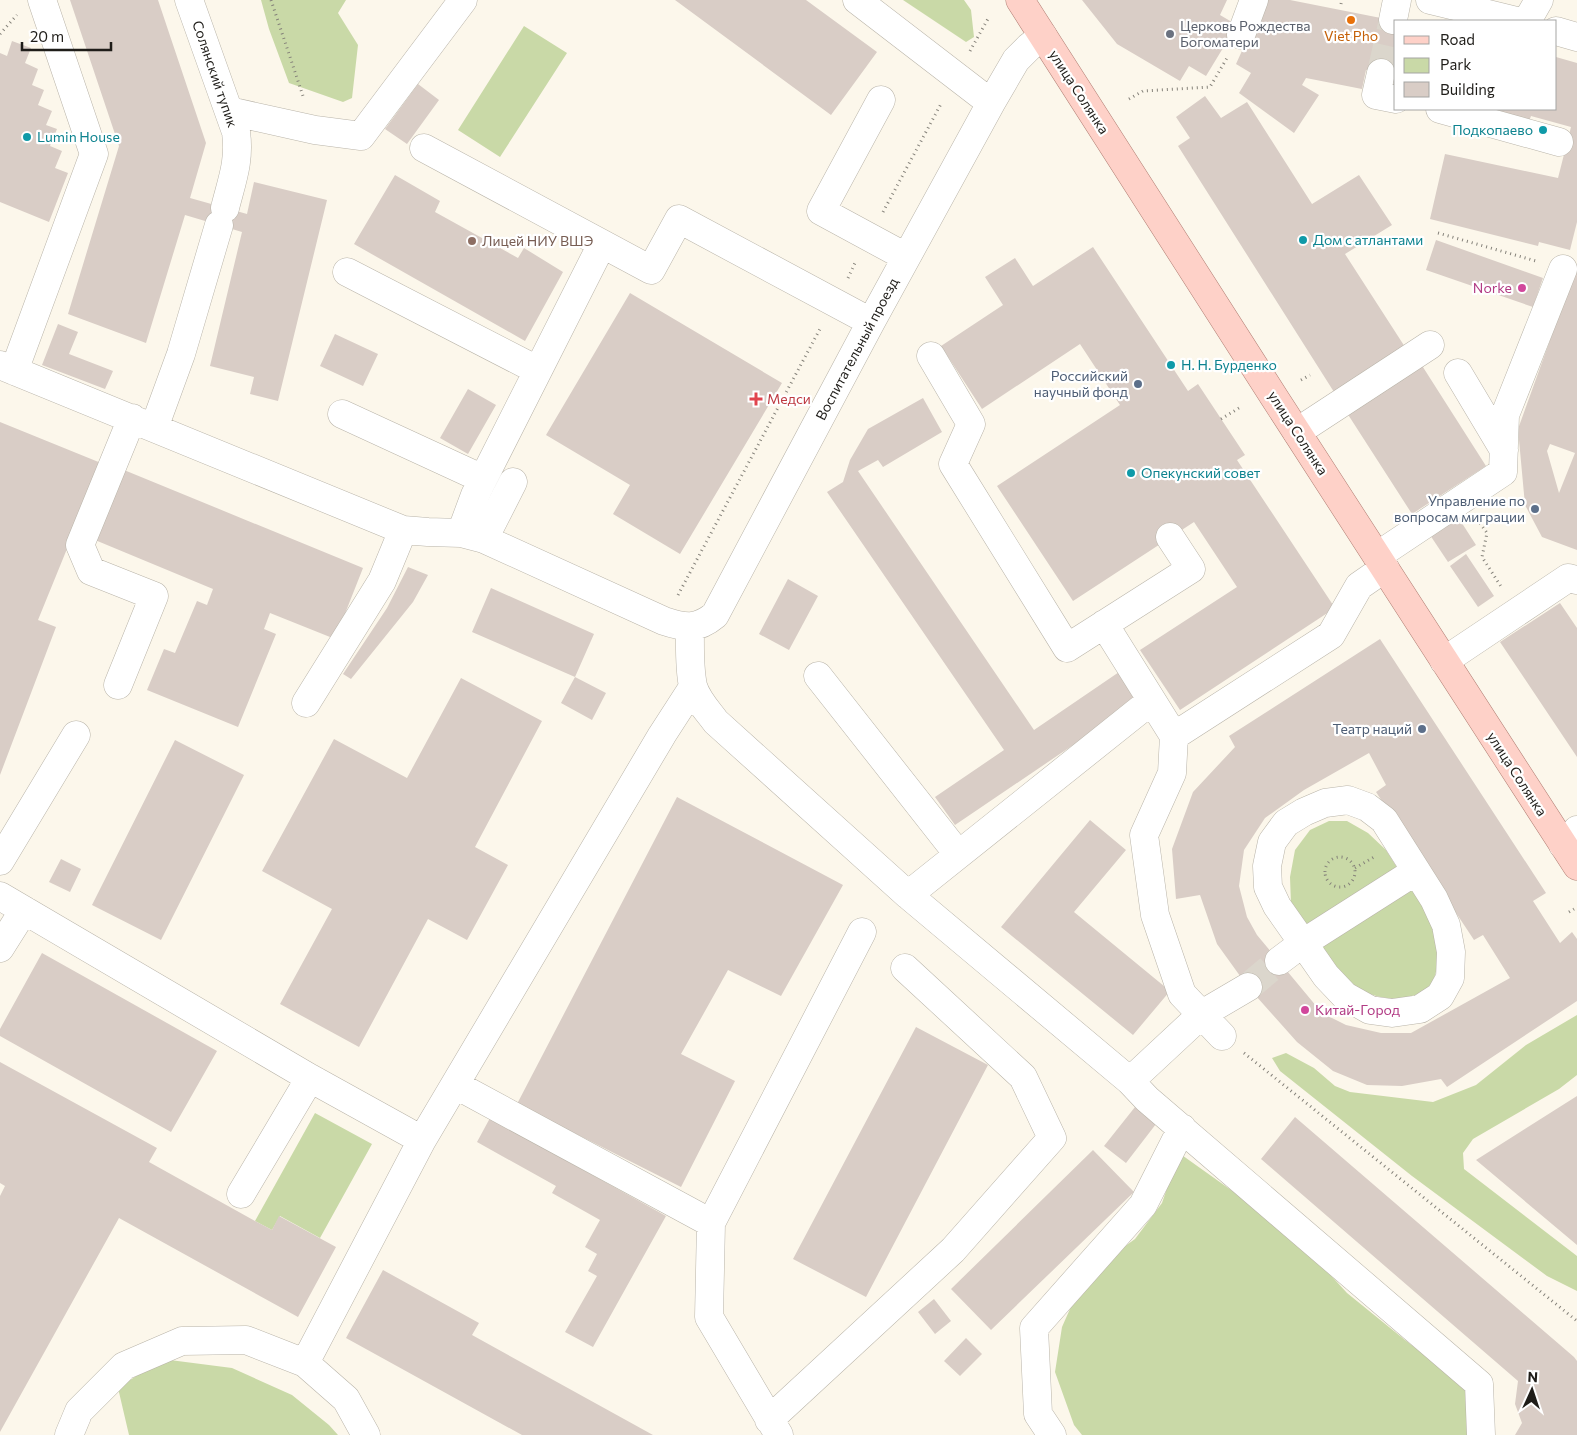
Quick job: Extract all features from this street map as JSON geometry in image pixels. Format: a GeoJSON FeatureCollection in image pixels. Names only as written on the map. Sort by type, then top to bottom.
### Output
{"type":"FeatureCollection","features":[{"type":"Feature","properties":{"kind":"main road","name":"улица Солянка"},"geometry":{"type":"LineString","coordinates":[[1020,0],[1444,661],[1572,847]]}},
{"type":"Feature","properties":{"kind":"street"},"geometry":{"type":"LineString","coordinates":[[42,0],[94,154],[7,368],[403,530],[472,536],[677,624],[690,664],[693,687],[701,702],[716,722],[908,895],[1130,1081],[1148,1099],[1479,1384],[1481,1435]]}},
{"type":"Feature","properties":{"kind":"street","name":"Солянский тупик"},"geometry":{"type":"LineString","coordinates":[[118,685],[154,596],[91,571],[80,545],[181,354],[237,160],[236,132],[189,0]]}},
{"type":"Feature","properties":{"kind":"street"},"geometry":{"type":"LineString","coordinates":[[229,111],[315,130],[361,136],[463,0]]}},
{"type":"Feature","properties":{"kind":"street"},"geometry":{"type":"LineString","coordinates":[[857,0],[990,103]]}},
{"type":"Feature","properties":{"kind":"street"},"geometry":{"type":"LineString","coordinates":[[1241,35],[1254,0]]}},
{"type":"Feature","properties":{"kind":"street"},"geometry":{"type":"LineString","coordinates":[[1430,0],[1513,20]]}},
{"type":"Feature","properties":{"kind":"street"},"geometry":{"type":"LineString","coordinates":[[1527,20],[1539,0]]}},
{"type":"Feature","properties":{"kind":"street"},"geometry":{"type":"LineString","coordinates":[[1557,32],[1577,37]]}},
{"type":"Feature","properties":{"kind":"street","name":"Воспитательный проезд"},"geometry":{"type":"LineString","coordinates":[[677,624],[698,626],[715,616],[990,103],[1016,60],[1028,47],[1043,36]]}},
{"type":"Feature","properties":{"kind":"street"},"geometry":{"type":"LineString","coordinates":[[1381,73],[1376,95],[1394,99]]}},
{"type":"Feature","properties":{"kind":"street"},"geometry":{"type":"LineString","coordinates":[[880,100],[821,212],[906,257]]}},
{"type":"Feature","properties":{"kind":"street"},"geometry":{"type":"LineString","coordinates":[[1444,110],[1559,142]]}},
{"type":"Feature","properties":{"kind":"street"},"geometry":{"type":"LineString","coordinates":[[424,148],[651,270],[679,220],[871,322]]}},
{"type":"Feature","properties":{"kind":"street"},"geometry":{"type":"LineString","coordinates":[[472,536],[475,495],[602,244]]}},
{"type":"Feature","properties":{"kind":"street"},"geometry":{"type":"LineString","coordinates":[[1174,736],[1331,635],[1358,586],[1381,562],[1503,472],[1505,415],[1563,269]]}},
{"type":"Feature","properties":{"kind":"street"},"geometry":{"type":"LineString","coordinates":[[347,272],[537,370]]}},
{"type":"Feature","properties":{"kind":"street"},"geometry":{"type":"LineString","coordinates":[[1296,432],[1430,345]]}},
{"type":"Feature","properties":{"kind":"street"},"geometry":{"type":"LineString","coordinates":[[931,356],[971,424],[953,464],[1067,648],[1191,569],[1170,537]]}},
{"type":"Feature","properties":{"kind":"street"},"geometry":{"type":"LineString","coordinates":[[1458,373],[1504,450]]}},
{"type":"Feature","properties":{"kind":"street"},"geometry":{"type":"LineString","coordinates":[[342,414],[483,479]]}},
{"type":"Feature","properties":{"kind":"street"},"geometry":{"type":"LineString","coordinates":[[472,536],[513,482]]}},
{"type":"Feature","properties":{"kind":"street"},"geometry":{"type":"LineString","coordinates":[[306,703],[382,581],[403,530]]}},
{"type":"Feature","properties":{"kind":"street"},"geometry":{"type":"LineString","coordinates":[[1444,661],[1568,578],[1577,580]]}},
{"type":"Feature","properties":{"kind":"street"},"geometry":{"type":"LineString","coordinates":[[1104,624],[1174,736],[1172,773],[1144,835],[1155,915],[1182,994],[1222,1036]]}},
{"type":"Feature","properties":{"kind":"street"},"geometry":{"type":"LineString","coordinates":[[818,676],[958,854]]}},
{"type":"Feature","properties":{"kind":"street"},"geometry":{"type":"LineString","coordinates":[[305,1363],[422,1140],[662,734],[693,687]]}},
{"type":"Feature","properties":{"kind":"street"},"geometry":{"type":"LineString","coordinates":[[908,895],[1151,702]]}},
{"type":"Feature","properties":{"kind":"street"},"geometry":{"type":"LineString","coordinates":[[0,861],[76,735]]}},
{"type":"Feature","properties":{"kind":"street"},"geometry":{"type":"LineString","coordinates":[[1348,800],[1367,807],[1384,820],[1434,899],[1446,925],[1452,952],[1450,978],[1440,996],[1420,1009],[1392,1013],[1370,1010],[1345,996],[1326,976],[1303,943],[1277,906],[1268,886],[1267,866],[1272,842],[1286,823],[1304,812],[1325,803],[1348,800]]}},
{"type":"Feature","properties":{"kind":"street"},"geometry":{"type":"LineString","coordinates":[[1279,961],[1303,943],[1416,871]]}},
{"type":"Feature","properties":{"kind":"street"},"geometry":{"type":"LineString","coordinates":[[0,896],[310,1078],[422,1140]]}},
{"type":"Feature","properties":{"kind":"street"},"geometry":{"type":"LineString","coordinates":[[0,948],[24,910]]}},
{"type":"Feature","properties":{"kind":"street"},"geometry":{"type":"LineString","coordinates":[[862,932],[711,1223],[709,1317],[774,1428],[952,1250],[1052,1138],[1023,1078],[905,968]]}},
{"type":"Feature","properties":{"kind":"street"},"geometry":{"type":"LineString","coordinates":[[1130,1081],[1202,1014],[1248,987]]}},
{"type":"Feature","properties":{"kind":"street"},"geometry":{"type":"LineString","coordinates":[[241,1194],[310,1078]]}},
{"type":"Feature","properties":{"kind":"street"},"geometry":{"type":"LineString","coordinates":[[456,1085],[711,1223]]}},
{"type":"Feature","properties":{"kind":"street"},"geometry":{"type":"LineString","coordinates":[[1052,1435],[1038,1414],[1034,1328],[1143,1205],[1182,1128]]}},
{"type":"Feature","properties":{"kind":"street"},"geometry":{"type":"LineString","coordinates":[[69,1435],[79,1411],[124,1366],[182,1341],[246,1340],[305,1363],[346,1399],[366,1435]]}},
{"type":"Feature","properties":{"kind":"path"},"geometry":{"type":"LineString","coordinates":[[271,0],[315,130]]}},
{"type":"Feature","properties":{"kind":"path"},"geometry":{"type":"LineString","coordinates":[[677,624],[834,303],[989,16]]}},
{"type":"Feature","properties":{"kind":"path"},"geometry":{"type":"LineString","coordinates":[[1129,99],[1143,91],[1210,87],[1241,35]]}},
{"type":"Feature","properties":{"kind":"path"},"geometry":{"type":"LineString","coordinates":[[1438,233],[1563,269]]}},
{"type":"Feature","properties":{"kind":"path"},"geometry":{"type":"LineString","coordinates":[[1301,380],[1310,375]]}},
{"type":"Feature","properties":{"kind":"path"},"geometry":{"type":"LineString","coordinates":[[1222,419],[1239,408]]}},
{"type":"Feature","properties":{"kind":"path"},"geometry":{"type":"LineString","coordinates":[[1464,499],[1487,533],[1482,557],[1518,611]]}},
{"type":"Feature","properties":{"kind":"path"},"geometry":{"type":"LineString","coordinates":[[1340,857],[1350,860],[1355,868],[1352,882],[1338,887],[1330,882],[1327,878],[1326,868],[1331,860],[1340,857]]}},
{"type":"Feature","properties":{"kind":"path"},"geometry":{"type":"LineString","coordinates":[[1569,912],[1574,909]]}},
{"type":"Feature","properties":{"kind":"path"},"geometry":{"type":"LineString","coordinates":[[1222,1036],[1577,1321]]}},
{"type":"Feature","properties":{"kind":"green space"},"geometry":{"type":"Polygon","coordinates":[[[261,0],[346,0],[338,13],[358,45],[352,98],[343,102],[289,83],[269,29],[261,0]]]}},
{"type":"Feature","properties":{"kind":"green space"},"geometry":{"type":"Polygon","coordinates":[[[903,0],[964,0],[971,10],[974,37],[966,42],[903,0]]]}},
{"type":"Feature","properties":{"kind":"green space"},"geometry":{"type":"Polygon","coordinates":[[[524,26],[567,53],[500,157],[458,130],[524,26]]]}},
{"type":"Feature","properties":{"kind":"green space"},"geometry":{"type":"Polygon","coordinates":[[[1329,821],[1347,821],[1368,833],[1386,850],[1398,869],[1306,930],[1291,904],[1290,877],[1295,850],[1310,830],[1329,821]]]}},
{"type":"Feature","properties":{"kind":"green space"},"geometry":{"type":"Polygon","coordinates":[[[1410,887],[1424,905],[1437,931],[1438,956],[1436,973],[1433,980],[1425,990],[1403,998],[1380,997],[1363,991],[1339,974],[1318,944],[1410,887]]]}},
{"type":"Feature","properties":{"kind":"green space"},"geometry":{"type":"Polygon","coordinates":[[[1577,1015],[1577,1075],[1559,1089],[1473,1139],[1463,1153],[1464,1169],[1577,1256],[1577,1291],[1547,1276],[1412,1176],[1280,1071],[1272,1058],[1286,1053],[1314,1068],[1335,1086],[1350,1092],[1433,1102],[1476,1085],[1526,1045],[1577,1015]]]}},
{"type":"Feature","properties":{"kind":"green space"},"geometry":{"type":"Polygon","coordinates":[[[315,1113],[372,1144],[320,1238],[280,1216],[272,1230],[255,1221],[315,1113]]]}},
{"type":"Feature","properties":{"kind":"green space"},"geometry":{"type":"Polygon","coordinates":[[[1179,1153],[1294,1235],[1347,1293],[1465,1386],[1468,1435],[1082,1435],[1074,1425],[1055,1372],[1062,1327],[1085,1275],[1135,1239],[1162,1203],[1179,1153]]]}},
{"type":"Feature","properties":{"kind":"green space"},"geometry":{"type":"Polygon","coordinates":[[[162,1359],[232,1368],[292,1395],[329,1425],[338,1435],[129,1435],[118,1388],[162,1359]]]}},
{"type":"Feature","properties":{"kind":"building"},"geometry":{"type":"Polygon","coordinates":[[[70,0],[158,0],[206,143],[190,198],[247,214],[254,182],[327,200],[278,401],[250,394],[254,377],[210,366],[242,232],[185,215],[146,343],[68,314],[119,146],[70,0]]]}},
{"type":"Feature","properties":{"kind":"building"},"geometry":{"type":"Polygon","coordinates":[[[675,0],[806,0],[877,52],[831,115],[675,0]]]}},
{"type":"Feature","properties":{"kind":"building","name":"Церковь Рождества Богоматери"},"geometry":{"type":"Polygon","coordinates":[[[1082,0],[1227,0],[1220,15],[1237,25],[1206,76],[1189,66],[1180,81],[1117,44],[1082,0]]]}},
{"type":"Feature","properties":{"kind":"building"},"geometry":{"type":"Polygon","coordinates":[[[1265,0],[1290,0],[1394,21],[1394,77],[1366,70],[1362,89],[1306,78],[1302,85],[1319,95],[1294,133],[1239,93],[1251,73],[1236,64],[1265,0]]]}},
{"type":"Feature","properties":{"kind":"building","name":"Lumin House"},"geometry":{"type":"Polygon","coordinates":[[[12,41],[31,48],[25,63],[38,69],[32,85],[44,90],[38,105],[52,111],[46,125],[57,129],[50,146],[62,151],[55,168],[68,173],[49,222],[0,202],[0,53],[7,56],[12,41]]]}},
{"type":"Feature","properties":{"kind":"building"},"geometry":{"type":"Polygon","coordinates":[[[1557,57],[1577,63],[1577,222],[1570,250],[1539,242],[1538,246],[1430,219],[1445,154],[1558,178],[1571,127],[1531,116],[1528,124],[1492,115],[1494,110],[1557,110],[1557,57]]]}},
{"type":"Feature","properties":{"kind":"building"},"geometry":{"type":"Polygon","coordinates":[[[418,84],[439,100],[407,144],[385,129],[418,84]]]}},
{"type":"Feature","properties":{"kind":"building","name":"Дом с атлантами"},"geometry":{"type":"Polygon","coordinates":[[[1205,96],[1221,118],[1247,102],[1312,204],[1359,175],[1392,225],[1345,254],[1405,347],[1334,392],[1178,146],[1190,138],[1176,117],[1205,96]]]}},
{"type":"Feature","properties":{"kind":"building"},"geometry":{"type":"Polygon","coordinates":[[[395,175],[440,201],[435,212],[518,258],[524,248],[563,272],[525,341],[354,244],[395,175]]]}},
{"type":"Feature","properties":{"kind":"building"},"geometry":{"type":"Polygon","coordinates":[[[1436,240],[1543,278],[1533,307],[1426,270],[1436,240]]]}},
{"type":"Feature","properties":{"kind":"building","name":"Опекунский совет"},"geometry":{"type":"Polygon","coordinates":[[[1093,247],[1188,391],[1198,384],[1245,455],[1237,460],[1335,608],[1180,710],[1140,650],[1237,587],[1194,522],[1073,601],[997,486],[1120,405],[1080,344],[982,409],[941,346],[1003,305],[985,277],[1015,258],[1033,286],[1093,247]]]}},
{"type":"Feature","properties":{"kind":"building"},"geometry":{"type":"Polygon","coordinates":[[[1575,271],[1577,272],[1577,550],[1542,537],[1525,505],[1518,429],[1575,271]],[[1550,444],[1547,451],[1559,493],[1575,453],[1550,444]]]}},
{"type":"Feature","properties":{"kind":"building"},"geometry":{"type":"Polygon","coordinates":[[[630,293],[782,383],[680,554],[613,514],[630,485],[546,435],[630,293]]]}},
{"type":"Feature","properties":{"kind":"building"},"geometry":{"type":"Polygon","coordinates":[[[58,324],[78,332],[69,354],[113,371],[105,389],[42,365],[58,324]]]}},
{"type":"Feature","properties":{"kind":"building"},"geometry":{"type":"Polygon","coordinates":[[[335,334],[378,354],[363,386],[320,366],[335,334]]]}},
{"type":"Feature","properties":{"kind":"building"},"geometry":{"type":"Polygon","coordinates":[[[1421,364],[1486,466],[1412,514],[1347,413],[1421,364]]]}},
{"type":"Feature","properties":{"kind":"building"},"geometry":{"type":"Polygon","coordinates":[[[468,389],[496,405],[468,454],[440,438],[468,389]]]}},
{"type":"Feature","properties":{"kind":"building"},"geometry":{"type":"Polygon","coordinates":[[[923,398],[942,432],[883,467],[878,460],[858,471],[1034,730],[1122,670],[1141,699],[955,825],[935,797],[1004,750],[827,492],[843,482],[850,460],[868,429],[923,398]]]}},
{"type":"Feature","properties":{"kind":"building"},"geometry":{"type":"Polygon","coordinates":[[[0,422],[101,463],[124,470],[363,568],[335,639],[270,613],[264,629],[276,634],[238,727],[147,690],[164,649],[175,653],[197,601],[207,605],[213,589],[95,540],[82,512],[38,620],[56,627],[0,775],[0,422]]]}},
{"type":"Feature","properties":{"kind":"building"},"geometry":{"type":"Polygon","coordinates":[[[1458,517],[1476,545],[1448,562],[1430,535],[1458,517]]]}},
{"type":"Feature","properties":{"kind":"building"},"geometry":{"type":"Polygon","coordinates":[[[1466,554],[1494,596],[1478,607],[1450,566],[1466,554]]]}},
{"type":"Feature","properties":{"kind":"building"},"geometry":{"type":"Polygon","coordinates":[[[408,567],[428,575],[413,602],[351,679],[343,674],[387,608],[408,567]]]}},
{"type":"Feature","properties":{"kind":"building"},"geometry":{"type":"Polygon","coordinates":[[[788,579],[818,596],[789,650],[759,634],[788,579]]]}},
{"type":"Feature","properties":{"kind":"building"},"geometry":{"type":"Polygon","coordinates":[[[491,588],[594,634],[575,677],[472,632],[491,588]]]}},
{"type":"Feature","properties":{"kind":"building"},"geometry":{"type":"Polygon","coordinates":[[[1560,603],[1577,628],[1577,757],[1500,642],[1560,603]]]}},
{"type":"Feature","properties":{"kind":"building"},"geometry":{"type":"Polygon","coordinates":[[[1380,639],[1546,893],[1533,901],[1560,943],[1572,932],[1577,939],[1577,1001],[1447,1087],[1441,1079],[1402,1086],[1367,1085],[1333,1071],[1297,1042],[1248,987],[1217,944],[1200,895],[1176,899],[1172,849],[1193,792],[1235,747],[1229,736],[1380,639]],[[1369,753],[1304,790],[1265,818],[1244,850],[1239,886],[1247,917],[1257,935],[1322,1013],[1346,1025],[1381,1033],[1411,1033],[1510,978],[1483,935],[1474,940],[1376,792],[1386,785],[1369,753]]]}},
{"type":"Feature","properties":{"kind":"building"},"geometry":{"type":"Polygon","coordinates":[[[575,677],[606,693],[592,720],[561,703],[575,677]]]}},
{"type":"Feature","properties":{"kind":"building"},"geometry":{"type":"Polygon","coordinates":[[[461,678],[542,721],[475,847],[508,865],[467,940],[428,919],[359,1047],[280,1004],[332,909],[262,871],[334,739],[407,778],[461,678]]]}},
{"type":"Feature","properties":{"kind":"building"},"geometry":{"type":"Polygon","coordinates":[[[175,740],[244,775],[161,940],[92,905],[175,740]]]}},
{"type":"Feature","properties":{"kind":"building"},"geometry":{"type":"Polygon","coordinates":[[[677,797],[843,885],[781,996],[728,970],[681,1054],[735,1081],[681,1187],[517,1104],[677,797]]]}},
{"type":"Feature","properties":{"kind":"building"},"geometry":{"type":"Polygon","coordinates":[[[1090,820],[1126,850],[1074,912],[1170,991],[1133,1035],[1001,927],[1090,820]]]}},
{"type":"Feature","properties":{"kind":"building"},"geometry":{"type":"Polygon","coordinates":[[[61,859],[81,869],[70,892],[49,882],[61,859]]]}},
{"type":"Feature","properties":{"kind":"building"},"geometry":{"type":"Polygon","coordinates":[[[42,953],[217,1051],[171,1132],[0,1036],[0,1029],[42,953]]]}},
{"type":"Feature","properties":{"kind":"building"},"geometry":{"type":"Polygon","coordinates":[[[916,1027],[988,1065],[866,1297],[793,1259],[916,1027]]]}},
{"type":"Feature","properties":{"kind":"building"},"geometry":{"type":"Polygon","coordinates":[[[0,1062],[157,1148],[149,1162],[255,1221],[272,1230],[279,1216],[336,1247],[298,1317],[119,1218],[0,1432],[0,1196],[5,1186],[0,1183],[0,1062]]]}},
{"type":"Feature","properties":{"kind":"building"},"geometry":{"type":"Polygon","coordinates":[[[1577,1096],[1577,1245],[1476,1160],[1577,1096]]]}},
{"type":"Feature","properties":{"kind":"building"},"geometry":{"type":"Polygon","coordinates":[[[1135,1107],[1156,1124],[1126,1163],[1104,1146],[1135,1107]]]}},
{"type":"Feature","properties":{"kind":"building"},"geometry":{"type":"Polygon","coordinates":[[[1295,1117],[1574,1357],[1577,1361],[1577,1435],[1515,1435],[1522,1423],[1515,1404],[1518,1381],[1261,1159],[1295,1117]]]}},
{"type":"Feature","properties":{"kind":"building"},"geometry":{"type":"Polygon","coordinates":[[[490,1118],[666,1216],[593,1347],[565,1332],[597,1276],[588,1271],[597,1254],[585,1247],[600,1220],[552,1193],[556,1186],[477,1142],[490,1118]]]}},
{"type":"Feature","properties":{"kind":"building"},"geometry":{"type":"Polygon","coordinates":[[[1093,1150],[1134,1192],[991,1330],[951,1289],[1093,1150]]]}},
{"type":"Feature","properties":{"kind":"building"},"geometry":{"type":"Polygon","coordinates":[[[383,1270],[479,1323],[472,1335],[653,1435],[522,1435],[346,1338],[383,1270]]]}},
{"type":"Feature","properties":{"kind":"building"},"geometry":{"type":"Polygon","coordinates":[[[934,1299],[951,1321],[935,1334],[918,1312],[934,1299]]]}},
{"type":"Feature","properties":{"kind":"building"},"geometry":{"type":"Polygon","coordinates":[[[966,1338],[982,1354],[960,1376],[944,1361],[966,1338]]]}},
{"type":"Feature","properties":{"kind":"tunnel"},"geometry":{"type":"LineString","coordinates":[[1381,73],[1393,20]]}},
{"type":"Feature","properties":{"kind":"tunnel"},"geometry":{"type":"LineString","coordinates":[[1248,987],[1279,961]]}},
{"type":"Feature","properties":{"kind":"place","name":"Viet Pho"},"geometry":{"type":"Point","coordinates":[1351,20]}},
{"type":"Feature","properties":{"kind":"place","name":"Церковь Рождества Богоматери"},"geometry":{"type":"Point","coordinates":[1170,34]}},
{"type":"Feature","properties":{"kind":"place","name":"Подкопаево"},"geometry":{"type":"Point","coordinates":[1543,130]}},
{"type":"Feature","properties":{"kind":"place","name":"Lumin House"},"geometry":{"type":"Point","coordinates":[27,137]}},
{"type":"Feature","properties":{"kind":"place","name":"Дом с атлантами"},"geometry":{"type":"Point","coordinates":[1303,240]}},
{"type":"Feature","properties":{"kind":"place","name":"Лицей НИУ ВШЭ"},"geometry":{"type":"Point","coordinates":[472,241]}},
{"type":"Feature","properties":{"kind":"place","name":"Norke"},"geometry":{"type":"Point","coordinates":[1522,288]}},
{"type":"Feature","properties":{"kind":"place","name":"Н. Н. Бурденко"},"geometry":{"type":"Point","coordinates":[1171,365]}},
{"type":"Feature","properties":{"kind":"place","name":"Российский научный фонд"},"geometry":{"type":"Point","coordinates":[1138,384]}},
{"type":"Feature","properties":{"kind":"place","name":"Медси"},"geometry":{"type":"Point","coordinates":[756,399]}},
{"type":"Feature","properties":{"kind":"place","name":"Опекунский совет"},"geometry":{"type":"Point","coordinates":[1131,473]}},
{"type":"Feature","properties":{"kind":"place","name":"Управление по вопросам миграции"},"geometry":{"type":"Point","coordinates":[1535,509]}},
{"type":"Feature","properties":{"kind":"place","name":"Театр наций"},"geometry":{"type":"Point","coordinates":[1422,729]}},
{"type":"Feature","properties":{"kind":"place","name":"Китай-Город"},"geometry":{"type":"Point","coordinates":[1305,1010]}}]}
